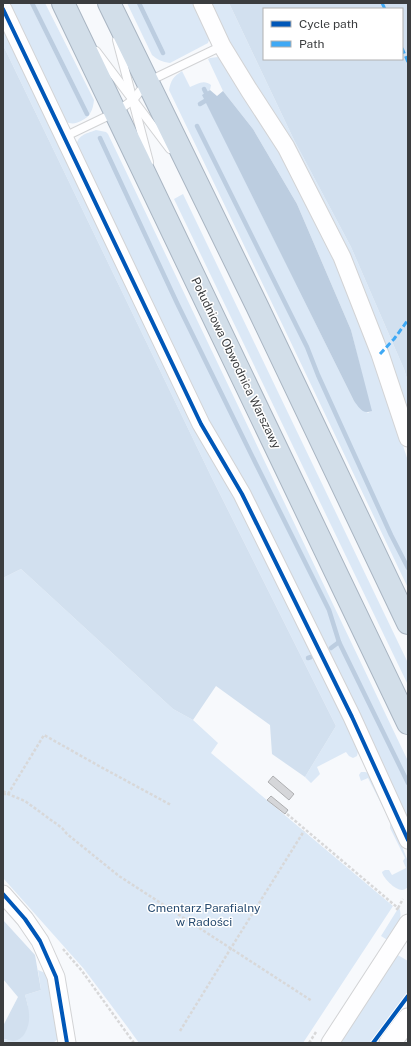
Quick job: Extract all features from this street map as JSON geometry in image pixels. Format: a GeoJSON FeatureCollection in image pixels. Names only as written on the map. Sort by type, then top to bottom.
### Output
{"type":"FeatureCollection","features":[{"type":"Feature","properties":{"kind":"highway"},"geometry":{"type":"LineString","coordinates":[[108,3],[257,306],[408,623]]}},
{"type":"Feature","properties":{"kind":"highway","name":"Południowa Obwodnica Warszawy"},"geometry":{"type":"LineString","coordinates":[[66,9],[124,106],[160,205],[408,723]]}},
{"type":"Feature","properties":{"kind":"street"},"geometry":{"type":"LineString","coordinates":[[202,3],[222,46],[286,147],[342,257],[380,354],[408,438]]}},
{"type":"Feature","properties":{"kind":"street"},"geometry":{"type":"LineString","coordinates":[[3,9],[201,424],[242,494],[352,717],[408,840]]}},
{"type":"Feature","properties":{"kind":"street"},"geometry":{"type":"LineString","coordinates":[[3,894],[25,919],[40,941],[56,977],[67,1043]]}},
{"type":"Feature","properties":{"kind":"street"},"geometry":{"type":"LineString","coordinates":[[330,1043],[401,918]]}},
{"type":"Feature","properties":{"kind":"street"},"geometry":{"type":"LineString","coordinates":[[390,1043],[408,1019]]}},
{"type":"Feature","properties":{"kind":"lane"},"geometry":{"type":"LineString","coordinates":[[108,3],[124,106],[198,185]]}},
{"type":"Feature","properties":{"kind":"lane"},"geometry":{"type":"LineString","coordinates":[[64,137],[124,106],[147,82],[222,46]]}},
{"type":"Feature","properties":{"kind":"path"},"geometry":{"type":"LineString","coordinates":[[8,794],[44,735],[171,805]]}},
{"type":"Feature","properties":{"kind":"path"},"geometry":{"type":"LineString","coordinates":[[3,791],[25,801],[62,828],[119,876],[312,1001]]}},
{"type":"Feature","properties":{"kind":"path"},"geometry":{"type":"LineString","coordinates":[[3,794],[8,794]]}},
{"type":"Feature","properties":{"kind":"path"},"geometry":{"type":"LineString","coordinates":[[287,814],[398,908],[401,918]]}},
{"type":"Feature","properties":{"kind":"path"},"geometry":{"type":"LineString","coordinates":[[180,1031],[304,832]]}},
{"type":"Feature","properties":{"kind":"path"},"geometry":{"type":"LineString","coordinates":[[398,908],[403,899]]}},
{"type":"Feature","properties":{"kind":"path"},"geometry":{"type":"LineString","coordinates":[[61,948],[82,971],[134,1043]]}},
{"type":"Feature","properties":{"kind":"path"},"geometry":{"type":"LineString","coordinates":[[309,1043],[318,1030]]}},
{"type":"Feature","properties":{"kind":"green space"},"geometry":{"type":"Polygon","coordinates":[[[6,3],[45,3],[94,100],[93,107],[87,117],[75,123],[65,122],[6,3]]]}},
{"type":"Feature","properties":{"kind":"green space"},"geometry":{"type":"Polygon","coordinates":[[[127,3],[196,3],[211,34],[208,43],[170,63],[160,60],[152,55],[127,3]]]}},
{"type":"Feature","properties":{"kind":"green space"},"geometry":{"type":"Polygon","coordinates":[[[209,3],[229,3],[294,140],[351,247],[404,369],[408,382],[408,420],[383,345],[250,80],[209,3]]]}},
{"type":"Feature","properties":{"kind":"green space"},"geometry":{"type":"Polygon","coordinates":[[[3,22],[359,747],[357,756],[353,758],[346,752],[317,767],[320,774],[311,783],[305,777],[336,726],[211,476],[3,45],[3,22]]]}},
{"type":"Feature","properties":{"kind":"green space"},"geometry":{"type":"Polygon","coordinates":[[[218,57],[223,59],[291,172],[314,217],[366,332],[408,461],[408,588],[169,90],[173,79],[182,71],[190,87],[203,82],[211,85],[210,90],[203,96],[354,401],[368,413],[371,411],[351,330],[297,204],[253,129],[223,91],[208,59],[218,57]]]}},
{"type":"Feature","properties":{"kind":"green space"},"geometry":{"type":"Polygon","coordinates":[[[96,130],[106,132],[108,134],[408,761],[408,822],[202,411],[76,148],[78,140],[82,136],[96,130]]]}},
{"type":"Feature","properties":{"kind":"green space"},"geometry":{"type":"Polygon","coordinates":[[[183,194],[408,663],[408,685],[174,199],[183,194]]]}},
{"type":"Feature","properties":{"kind":"green space","name":"Cmentarz Parafialny w Radości"},"geometry":{"type":"Polygon","coordinates":[[[21,569],[173,709],[193,720],[218,743],[211,753],[393,906],[303,1043],[139,1043],[84,969],[3,878],[3,578],[21,569]]]}},
{"type":"Feature","properties":{"kind":"green space"},"geometry":{"type":"Polygon","coordinates":[[[361,772],[369,773],[394,826],[407,859],[408,887],[404,890],[393,886],[382,872],[389,870],[392,875],[406,868],[403,861],[405,858],[390,828],[390,821],[368,778],[361,781],[359,775],[361,772]]]}},
{"type":"Feature","properties":{"kind":"green space"},"geometry":{"type":"Polygon","coordinates":[[[399,907],[400,921],[389,941],[381,936],[399,907]]]}},
{"type":"Feature","properties":{"kind":"green space"},"geometry":{"type":"Polygon","coordinates":[[[396,954],[408,961],[408,992],[370,1043],[339,1043],[396,954]]]}},
{"type":"Feature","properties":{"kind":"green space"},"geometry":{"type":"Polygon","coordinates":[[[38,970],[48,974],[58,1039],[53,1043],[3,1043],[3,1039],[13,1041],[28,1006],[25,995],[41,990],[38,970]]]}},
{"type":"Feature","properties":{"kind":"shaded area"},"geometry":{"type":"Polygon","coordinates":[[[229,3],[408,3],[408,382],[404,369],[351,247],[294,140],[229,3]]]}},
{"type":"Feature","properties":{"kind":"shaded area"},"geometry":{"type":"Polygon","coordinates":[[[3,45],[211,476],[336,726],[305,777],[272,754],[270,725],[216,686],[193,720],[173,709],[21,569],[3,578],[3,45]]]}},
{"type":"Feature","properties":{"kind":"shaded area"},"geometry":{"type":"Polygon","coordinates":[[[210,90],[217,96],[223,91],[253,129],[297,204],[351,330],[372,411],[363,411],[354,401],[202,95],[210,90]]]}},
{"type":"Feature","properties":{"kind":"shaded area"},"geometry":{"type":"Polygon","coordinates":[[[3,920],[35,955],[41,990],[25,995],[29,1010],[29,1024],[23,1036],[15,1041],[3,1039],[3,1026],[18,997],[3,979],[3,920]]]}},
{"type":"Feature","properties":{"kind":"building"},"geometry":{"type":"Polygon","coordinates":[[[273,776],[294,794],[289,800],[268,782],[273,776]]]}},
{"type":"Feature","properties":{"kind":"building"},"geometry":{"type":"Polygon","coordinates":[[[271,796],[288,810],[285,814],[267,800],[271,796]]]}},
{"type":"Feature","properties":{"kind":"waterway"},"geometry":{"type":"LineString","coordinates":[[32,3],[87,114]]}},
{"type":"Feature","properties":{"kind":"waterway"},"geometry":{"type":"LineString","coordinates":[[139,3],[163,53]]}},
{"type":"Feature","properties":{"kind":"waterway"},"geometry":{"type":"LineString","coordinates":[[204,89],[206,93]]}},
{"type":"Feature","properties":{"kind":"waterway"},"geometry":{"type":"LineString","coordinates":[[200,104],[205,101]]}},
{"type":"Feature","properties":{"kind":"waterway"},"geometry":{"type":"LineString","coordinates":[[197,126],[307,347],[318,375],[391,535],[408,568]]}},
{"type":"Feature","properties":{"kind":"waterway"},"geometry":{"type":"LineString","coordinates":[[100,138],[177,303],[329,610],[339,642]]}},
{"type":"Feature","properties":{"kind":"waterway"},"geometry":{"type":"LineString","coordinates":[[331,648],[339,642],[408,783]]}},
{"type":"Feature","properties":{"kind":"marked path"},"geometry":{"type":"LineString","coordinates":[[382,3],[384,8]]}},
{"type":"Feature","properties":{"kind":"marked path"},"geometry":{"type":"LineString","coordinates":[[403,50],[408,62]]}},
{"type":"Feature","properties":{"kind":"marked path"},"geometry":{"type":"LineString","coordinates":[[380,354],[394,339],[408,320]]}},
{"type":"Feature","properties":{"kind":"cycle path"},"geometry":{"type":"LineString","coordinates":[[3,9],[201,424],[242,494],[352,717],[408,840]]}},
{"type":"Feature","properties":{"kind":"cycle path"},"geometry":{"type":"LineString","coordinates":[[3,894],[25,919],[40,941],[56,977],[67,1043]]}},
{"type":"Feature","properties":{"kind":"cycle path"},"geometry":{"type":"LineString","coordinates":[[373,1043],[408,996]]}}]}
